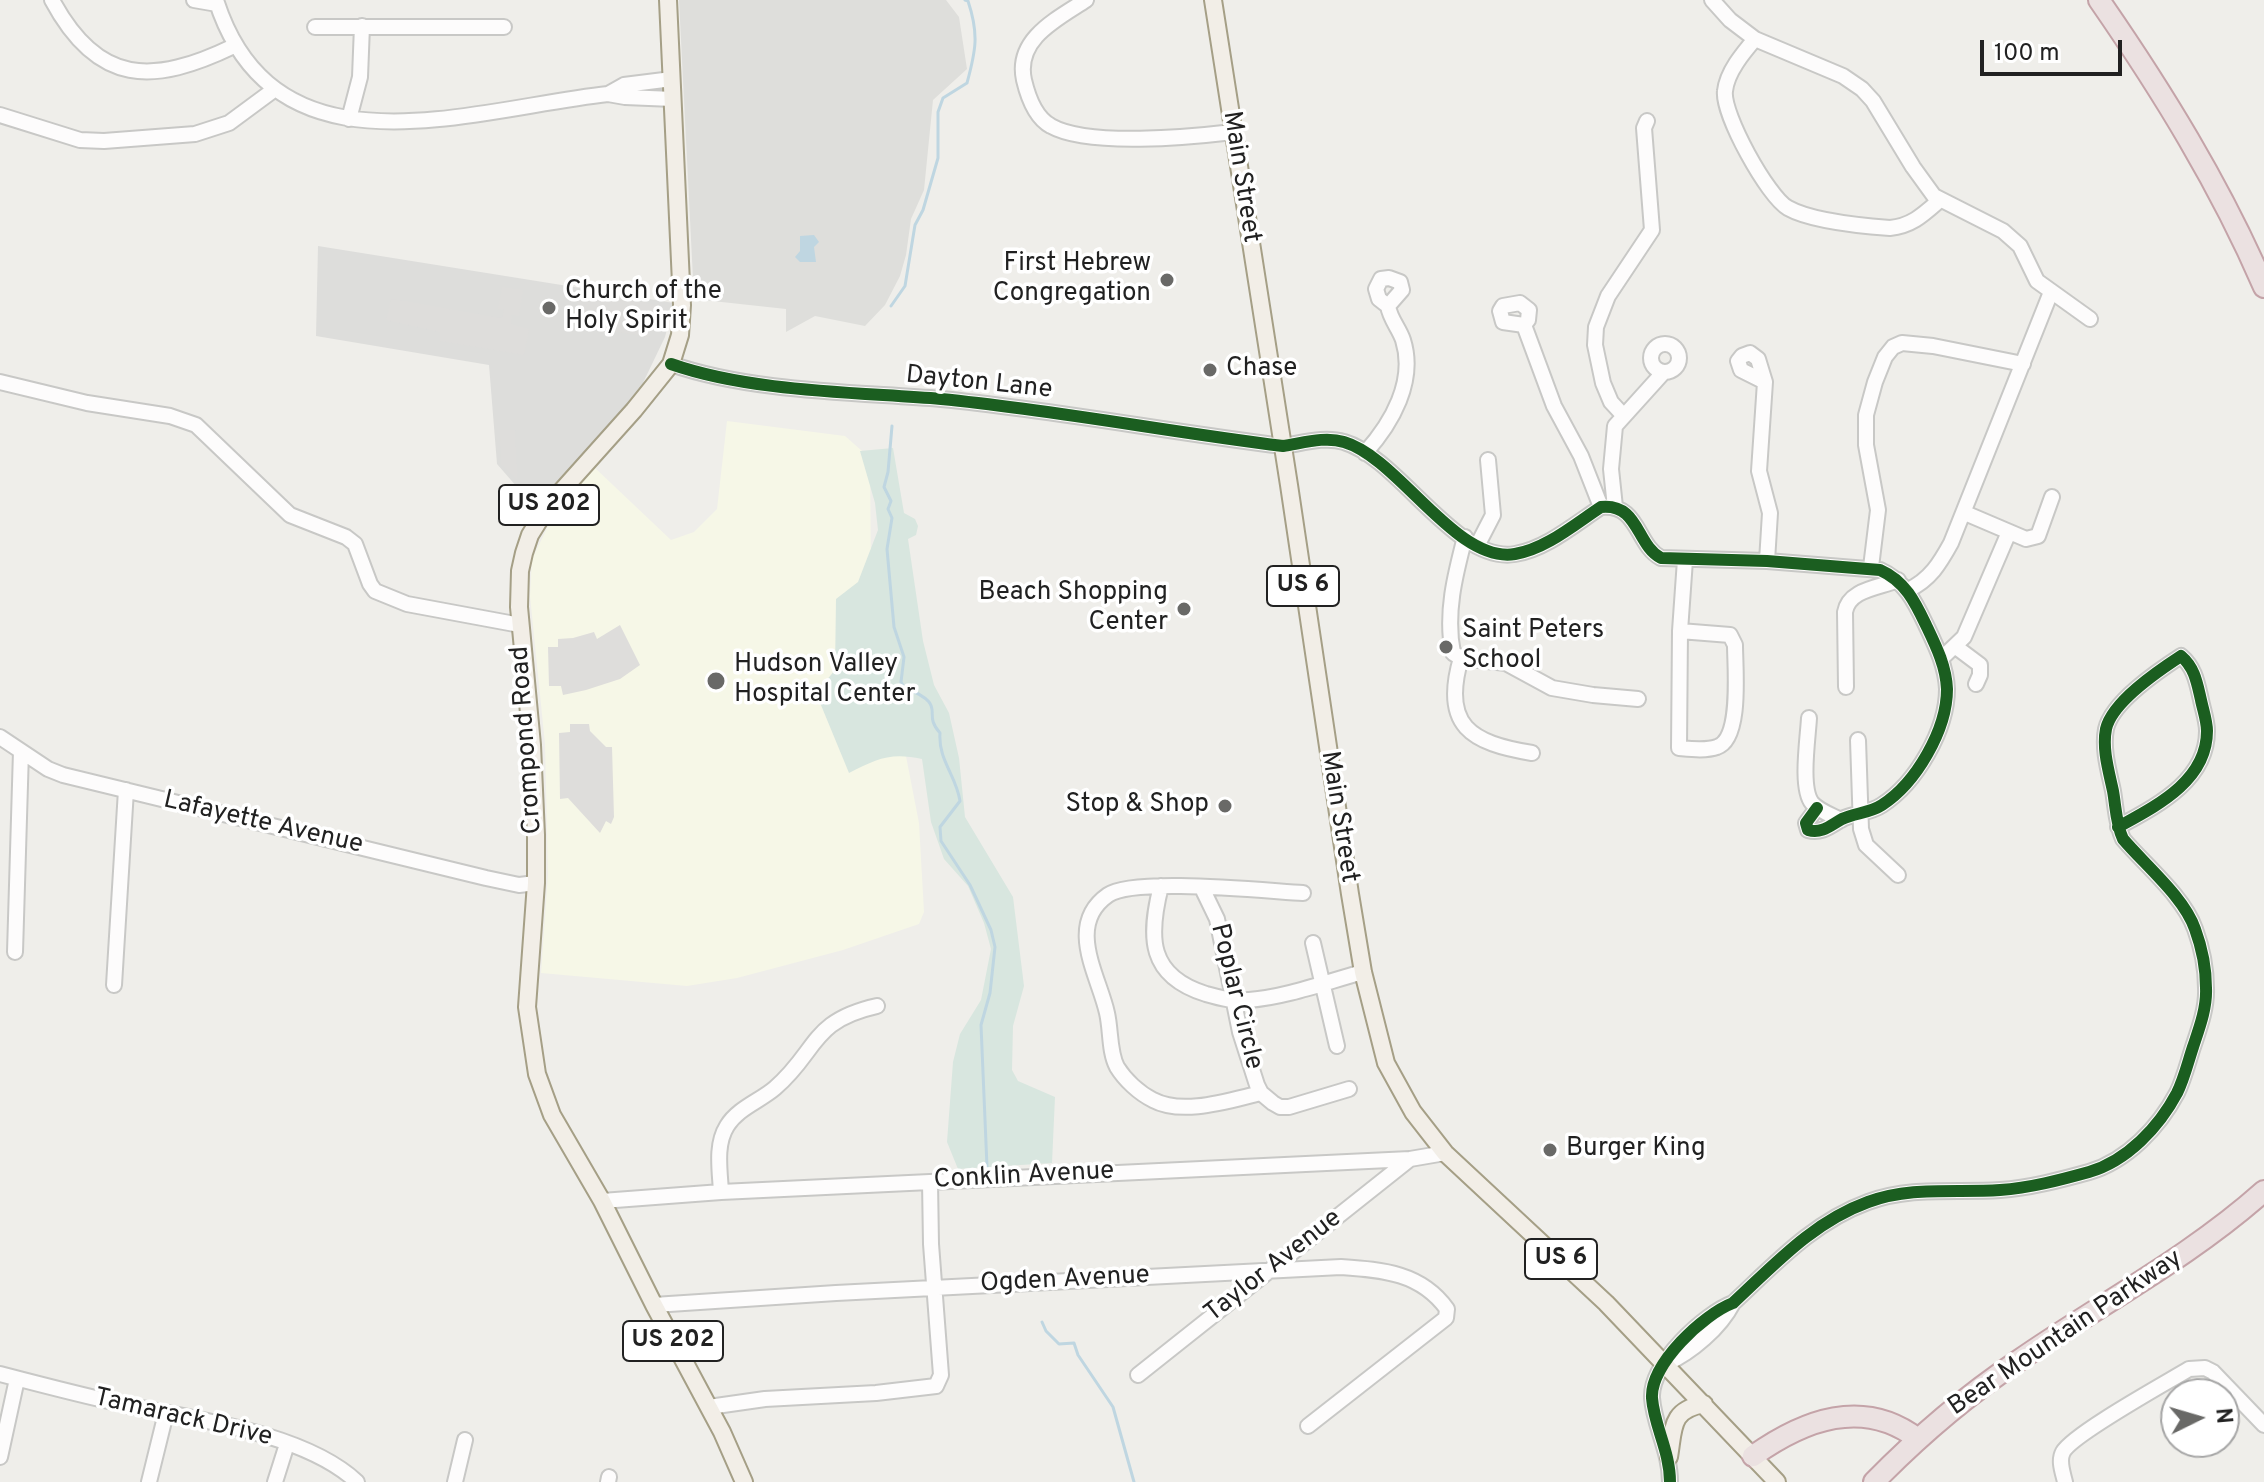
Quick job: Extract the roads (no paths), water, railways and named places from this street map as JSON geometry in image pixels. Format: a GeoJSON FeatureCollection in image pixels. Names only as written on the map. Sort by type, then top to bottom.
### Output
{"type":"FeatureCollection","features":[{"type":"Feature","properties":{"kind":"highway"},"geometry":{"type":"LineString","coordinates":[[2099,0],[2142,63],[2195,151],[2232,218],[2264,287]]}},
{"type":"Feature","properties":{"kind":"highway"},"geometry":{"type":"LineString","coordinates":[[2113,0],[2184,110],[2264,258]]}},
{"type":"Feature","properties":{"kind":"highway","name":"Bear Mountain Parkway"},"geometry":{"type":"LineString","coordinates":[[1874,1482],[1918,1439],[1991,1380],[2179,1257],[2264,1191]]}},
{"type":"Feature","properties":{"kind":"highway","name":"Bear Mountain Parkway"},"geometry":{"type":"LineString","coordinates":[[1890,1482],[1990,1396],[2057,1348],[2177,1273],[2264,1208]]}},
{"type":"Feature","properties":{"kind":"highway"},"geometry":{"type":"LineString","coordinates":[[1753,1456],[1819,1420],[1849,1417],[1889,1421],[1918,1439]]}},
{"type":"Feature","properties":{"kind":"main road","name":"Crompond Road"},"geometry":{"type":"LineString","coordinates":[[668,0],[682,305],[680,335],[671,364],[538,520],[530,535],[520,571],[520,625],[533,761],[536,883],[527,985],[532,1053],[552,1115],[602,1201],[709,1407],[744,1482]]}},
{"type":"Feature","properties":{"kind":"main road","name":"Main Street"},"geometry":{"type":"LineString","coordinates":[[1213,0],[1363,972],[1386,1063],[1413,1112],[1445,1153],[1560,1258],[1777,1482]]}},
{"type":"Feature","properties":{"kind":"main road"},"geometry":{"type":"LineString","coordinates":[[1669,1457],[1677,1417],[1686,1409],[1704,1404]]}},
{"type":"Feature","properties":{"kind":"street"},"geometry":{"type":"LineString","coordinates":[[52,0],[64,23],[80,43],[108,63],[125,69],[177,69],[200,63],[234,46]]}},
{"type":"Feature","properties":{"kind":"street"},"geometry":{"type":"LineString","coordinates":[[194,0],[216,2],[234,46],[275,89],[332,117],[411,122],[608,94],[673,99]]}},
{"type":"Feature","properties":{"kind":"street"},"geometry":{"type":"LineString","coordinates":[[1086,0],[1048,25],[1027,47],[1023,59],[1025,87],[1042,119],[1053,127],[1087,135],[1175,139],[1233,132]]}},
{"type":"Feature","properties":{"kind":"street"},"geometry":{"type":"LineString","coordinates":[[1712,0],[1730,20],[1755,39],[1843,76],[1862,89],[1873,101],[1934,196],[2003,231],[2020,246],[2037,281],[2090,319]]}},
{"type":"Feature","properties":{"kind":"street"},"geometry":{"type":"LineString","coordinates":[[349,119],[360,77],[362,26]]}},
{"type":"Feature","properties":{"kind":"street"},"geometry":{"type":"LineString","coordinates":[[315,27],[504,27]]}},
{"type":"Feature","properties":{"kind":"street"},"geometry":{"type":"LineString","coordinates":[[1755,39],[1728,79],[1725,101],[1727,114],[1779,202],[1799,213],[1890,228],[1905,227],[1916,221],[1940,200]]}},
{"type":"Feature","properties":{"kind":"street"},"geometry":{"type":"LineString","coordinates":[[608,94],[624,85],[672,79]]}},
{"type":"Feature","properties":{"kind":"street"},"geometry":{"type":"LineString","coordinates":[[0,115],[80,140],[195,134],[229,123],[275,89]]}},
{"type":"Feature","properties":{"kind":"street"},"geometry":{"type":"LineString","coordinates":[[1623,415],[1611,402],[1603,383],[1595,345],[1596,327],[1608,296],[1652,230],[1644,128],[1647,121]]}},
{"type":"Feature","properties":{"kind":"street"},"geometry":{"type":"LineString","coordinates":[[1846,687],[1847,603],[1854,595],[1903,585],[1920,585],[1939,565],[1965,513],[2051,292]]}},
{"type":"Feature","properties":{"kind":"street"},"geometry":{"type":"LineString","coordinates":[[1365,453],[1393,412],[1407,375],[1402,340],[1388,306]]}},
{"type":"Feature","properties":{"kind":"street"},"geometry":{"type":"LineString","coordinates":[[1524,325],[1554,406],[1608,507],[1634,519],[1652,554],[1685,560],[1871,567],[1903,585],[1942,658],[1946,702],[1932,742],[1915,771],[1882,806],[1814,832],[1808,830],[1807,819],[1817,808]]}},
{"type":"Feature","properties":{"kind":"street"},"geometry":{"type":"LineString","coordinates":[[1871,567],[1878,510],[1867,460],[1866,415],[1885,357],[1893,347],[1902,343],[2023,364]]}},
{"type":"Feature","properties":{"kind":"street","name":"Dayton Lane"},"geometry":{"type":"LineString","coordinates":[[671,364],[702,373],[764,383],[990,405],[1283,446],[1324,439],[1348,442],[1379,462],[1471,542]]}},
{"type":"Feature","properties":{"kind":"street"},"geometry":{"type":"LineString","coordinates":[[1608,507],[1615,426],[1662,374]]}},
{"type":"Feature","properties":{"kind":"street"},"geometry":{"type":"LineString","coordinates":[[0,382],[87,403],[170,416],[196,425],[290,515],[346,537],[355,544],[375,591],[407,604],[520,625]]}},
{"type":"Feature","properties":{"kind":"street"},"geometry":{"type":"LineString","coordinates":[[1765,382],[1759,471],[1770,513],[1767,561]]}},
{"type":"Feature","properties":{"kind":"street"},"geometry":{"type":"LineString","coordinates":[[1488,460],[1493,515],[1471,542],[1455,574],[1450,620],[1453,653],[1461,658],[1506,663],[1552,688],[1638,699]]}},
{"type":"Feature","properties":{"kind":"street"},"geometry":{"type":"LineString","coordinates":[[1965,513],[2026,539],[2038,536],[2052,497]]}},
{"type":"Feature","properties":{"kind":"street"},"geometry":{"type":"LineString","coordinates":[[1471,542],[1498,554],[1531,550],[1608,507]]}},
{"type":"Feature","properties":{"kind":"street"},"geometry":{"type":"LineString","coordinates":[[1942,658],[1964,637],[2009,532]]}},
{"type":"Feature","properties":{"kind":"street"},"geometry":{"type":"LineString","coordinates":[[1680,631],[1730,635],[1735,645],[1734,725],[1727,741],[1717,747],[1679,748],[1680,631],[1685,560]]}},
{"type":"Feature","properties":{"kind":"street"},"geometry":{"type":"LineString","coordinates":[[1956,647],[1980,665],[1976,684]]}},
{"type":"Feature","properties":{"kind":"street"},"geometry":{"type":"LineString","coordinates":[[1670,1482],[1669,1457],[1652,1400],[1656,1381],[1673,1348],[1717,1309],[1733,1303],[1815,1229],[1840,1213],[1898,1193],[2011,1188],[2092,1171],[2114,1161],[2139,1142],[2161,1118],[2178,1091],[2200,1026],[2207,991],[2203,954],[2194,925],[2181,904],[2123,839],[2118,827],[2107,758],[2106,729],[2127,698],[2181,656],[2193,669],[2207,730],[2200,761],[2186,782],[2150,809],[2118,827]]}},
{"type":"Feature","properties":{"kind":"street"},"geometry":{"type":"LineString","coordinates":[[1461,658],[1456,702],[1459,716],[1468,731],[1489,744],[1532,753]]}},
{"type":"Feature","properties":{"kind":"street"},"geometry":{"type":"LineString","coordinates":[[1809,718],[1809,800],[1817,808],[1841,820]]}},
{"type":"Feature","properties":{"kind":"street","name":"Lafayette Avenue"},"geometry":{"type":"LineString","coordinates":[[0,737],[48,769],[519,885],[536,883]]}},
{"type":"Feature","properties":{"kind":"street"},"geometry":{"type":"LineString","coordinates":[[1858,740],[1861,829],[1866,845],[1898,875]]}},
{"type":"Feature","properties":{"kind":"street"},"geometry":{"type":"LineString","coordinates":[[15,952],[21,751]]}},
{"type":"Feature","properties":{"kind":"street"},"geometry":{"type":"LineString","coordinates":[[114,985],[126,790]]}},
{"type":"Feature","properties":{"kind":"street"},"geometry":{"type":"LineString","coordinates":[[1161,886],[1153,938],[1164,969],[1186,987],[1235,1000],[1262,998],[1363,972]]}},
{"type":"Feature","properties":{"kind":"street","name":"Poplar Circle"},"geometry":{"type":"LineString","coordinates":[[1202,888],[1217,919],[1244,1049],[1261,1093],[1197,1105],[1163,1105],[1142,1093],[1115,1064],[1106,1007],[1088,958],[1088,928],[1092,914],[1109,894],[1126,887],[1161,886],[1202,888],[1303,893]]}},
{"type":"Feature","properties":{"kind":"street"},"geometry":{"type":"LineString","coordinates":[[1313,943],[1337,1046]]}},
{"type":"Feature","properties":{"kind":"street"},"geometry":{"type":"LineString","coordinates":[[721,1192],[720,1148],[727,1126],[734,1117],[777,1087],[828,1026],[851,1013],[877,1006]]}},
{"type":"Feature","properties":{"kind":"street"},"geometry":{"type":"LineString","coordinates":[[1261,1093],[1280,1107],[1289,1107],[1349,1089]]}},
{"type":"Feature","properties":{"kind":"street","name":"Conklin Avenue"},"geometry":{"type":"LineString","coordinates":[[602,1201],[721,1192],[1410,1159],[1445,1153]]}},
{"type":"Feature","properties":{"kind":"street","name":"Taylor Avenue"},"geometry":{"type":"LineString","coordinates":[[1138,1375],[1410,1159]]}},
{"type":"Feature","properties":{"kind":"street"},"geometry":{"type":"LineString","coordinates":[[709,1407],[765,1399],[936,1386],[941,1375],[930,1182]]}},
{"type":"Feature","properties":{"kind":"street","name":"Ogden Avenue"},"geometry":{"type":"LineString","coordinates":[[654,1305],[1341,1267],[1398,1273],[1415,1280],[1441,1300],[1448,1314],[1441,1322],[1308,1426]]}},
{"type":"Feature","properties":{"kind":"street"},"geometry":{"type":"LineString","coordinates":[[2065,1482],[2061,1455],[2065,1448],[2189,1369],[2205,1368],[2213,1372],[2264,1425]]}},
{"type":"Feature","properties":{"kind":"street","name":"Tamarack Drive"},"geometry":{"type":"LineString","coordinates":[[0,1374],[236,1429],[287,1444],[338,1466],[357,1482]]}},
{"type":"Feature","properties":{"kind":"street"},"geometry":{"type":"LineString","coordinates":[[0,1457],[17,1379]]}},
{"type":"Feature","properties":{"kind":"street"},"geometry":{"type":"LineString","coordinates":[[149,1482],[166,1413]]}},
{"type":"Feature","properties":{"kind":"street"},"geometry":{"type":"LineString","coordinates":[[455,1482],[465,1440]]}},
{"type":"Feature","properties":{"kind":"street"},"geometry":{"type":"LineString","coordinates":[[275,1482],[287,1444]]}},
{"type":"Feature","properties":{"kind":"water"},"geometry":{"type":"Polygon","coordinates":[[[814,235],[819,242],[814,247],[816,262],[800,262],[795,257],[800,251],[800,236],[814,235]]]}},
{"type":"Feature","properties":{"kind":"waterway"},"geometry":{"type":"LineString","coordinates":[[891,306],[905,286],[915,225],[923,210],[938,158],[938,112],[943,98],[967,83],[970,71],[975,33],[968,1],[965,0]]}},
{"type":"Feature","properties":{"kind":"waterway"},"geometry":{"type":"LineString","coordinates":[[892,426],[884,487],[891,501],[888,509],[892,518],[887,549],[894,627],[904,657],[901,682],[931,705],[944,760],[960,801],[940,827],[941,841],[970,885],[991,930],[995,947],[990,993],[981,1025],[987,1167]]}},
{"type":"Feature","properties":{"kind":"waterway"},"geometry":{"type":"LineString","coordinates":[[1042,1322],[1059,1344],[1074,1343],[1078,1355],[1113,1407],[1134,1482]]}},
{"type":"Feature","properties":{"kind":"place","name":"First Hebrew Congregation"},"geometry":{"type":"Point","coordinates":[1167,280]}},
{"type":"Feature","properties":{"kind":"place","name":"Church of the Holy Spirit"},"geometry":{"type":"Point","coordinates":[549,308]}},
{"type":"Feature","properties":{"kind":"place","name":"Chase"},"geometry":{"type":"Point","coordinates":[1210,370]}},
{"type":"Feature","properties":{"kind":"place","name":"Beach Shopping Center"},"geometry":{"type":"Point","coordinates":[1184,609]}},
{"type":"Feature","properties":{"kind":"place","name":"Saint Peters School"},"geometry":{"type":"Point","coordinates":[1446,647]}},
{"type":"Feature","properties":{"kind":"place","name":"Hudson Valley Hospital Center"},"geometry":{"type":"Point","coordinates":[716,681]}},
{"type":"Feature","properties":{"kind":"place","name":"Stop & Shop"},"geometry":{"type":"Point","coordinates":[1225,806]}},
{"type":"Feature","properties":{"kind":"place","name":"Burger King"},"geometry":{"type":"Point","coordinates":[1550,1150]}}]}
